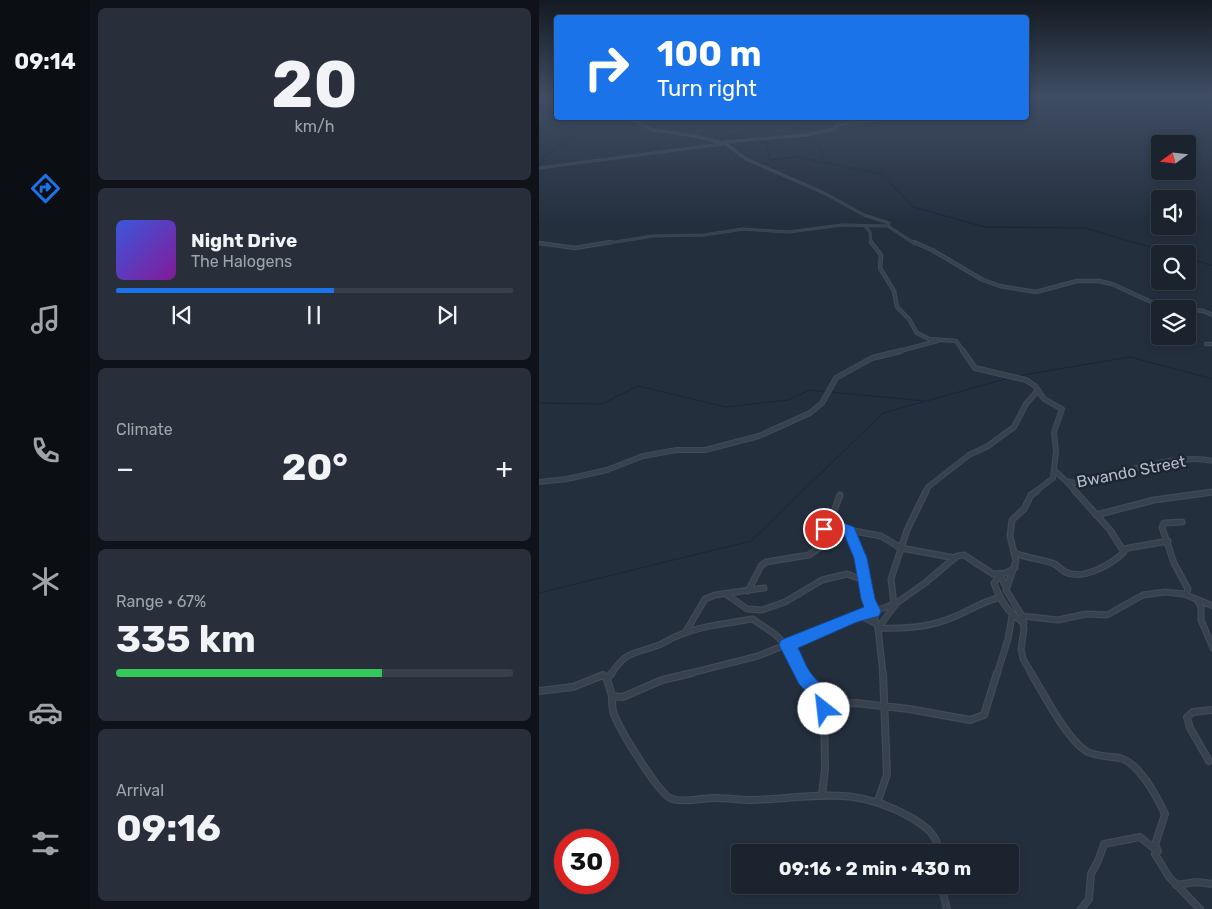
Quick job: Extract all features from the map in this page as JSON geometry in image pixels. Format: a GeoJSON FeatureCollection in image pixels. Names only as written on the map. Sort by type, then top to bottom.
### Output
{"type":"FeatureCollection","features":[{"type":"Feature","properties":{"kind":"street"},"geometry":{"type":"LineString","coordinates":[[700,137],[723,143],[746,159],[824,194],[864,215],[888,223],[888,226],[916,244],[932,250],[983,280],[1000,286],[1036,292],[1077,281],[1099,281],[1112,284],[1151,301]]}},
{"type":"Feature","properties":{"kind":"street"},"geometry":{"type":"LineString","coordinates":[[539,168],[723,143],[750,137]]}},
{"type":"Feature","properties":{"kind":"street"},"geometry":{"type":"LineString","coordinates":[[539,243],[568,248],[653,236],[704,235],[743,229],[788,232],[842,225],[888,226]]}},
{"type":"Feature","properties":{"kind":"street"},"geometry":{"type":"LineString","coordinates":[[865,226],[871,232],[871,245],[881,255],[880,268],[894,290],[897,307],[919,335],[939,341]]}},
{"type":"Feature","properties":{"kind":"street"},"geometry":{"type":"LineString","coordinates":[[1196,310],[1212,315]]}},
{"type":"Feature","properties":{"kind":"street"},"geometry":{"type":"LineString","coordinates":[[539,482],[567,479],[607,470],[643,456],[677,450],[711,449],[759,436],[811,413],[822,403],[836,378],[869,360],[939,341],[956,341],[975,368],[1019,377],[1031,383],[1044,398],[1062,409],[1054,432],[1056,451],[1051,480],[1031,495],[1024,509],[1012,520],[1010,536],[1015,552],[1015,568],[1007,588]]}},
{"type":"Feature","properties":{"kind":"street"},"geometry":{"type":"LineString","coordinates":[[1206,344],[1212,344]]}},
{"type":"Feature","properties":{"kind":"street"},"geometry":{"type":"LineString","coordinates":[[896,603],[891,582],[908,525],[928,487],[969,454],[988,446],[1014,427],[1026,404],[1038,390]]}},
{"type":"Feature","properties":{"kind":"street","name":"Bwando Street"},"geometry":{"type":"LineString","coordinates":[[1054,470],[1066,481],[1080,483],[1183,461],[1209,458],[1212,461]]}},
{"type":"Feature","properties":{"kind":"street"},"geometry":{"type":"LineString","coordinates":[[1066,481],[1110,530],[1123,549]]}},
{"type":"Feature","properties":{"kind":"street"},"geometry":{"type":"LineString","coordinates":[[1096,515],[1153,500],[1212,492]]}},
{"type":"Feature","properties":{"kind":"street"},"geometry":{"type":"LineString","coordinates":[[748,591],[754,585],[760,567],[765,562],[800,557],[822,546],[824,529],[830,523],[840,495]]}},
{"type":"Feature","properties":{"kind":"street"},"geometry":{"type":"LineString","coordinates":[[1182,522],[1163,524],[1174,563],[1188,589],[1186,595]]}},
{"type":"Feature","properties":{"kind":"street"},"geometry":{"type":"LineString","coordinates":[[830,523],[849,530],[881,536],[901,548],[955,558]]}},
{"type":"Feature","properties":{"kind":"street"},"geometry":{"type":"LineString","coordinates":[[849,530],[856,543],[865,576],[868,599],[878,626],[886,706],[887,774],[878,801]]}},
{"type":"Feature","properties":{"kind":"street"},"geometry":{"type":"LineString","coordinates":[[1123,549],[1168,541]]}},
{"type":"Feature","properties":{"kind":"street"},"geometry":{"type":"LineString","coordinates":[[1015,552],[1031,559],[1054,563],[1065,572],[1077,574],[1100,569],[1121,556],[1123,549]]}},
{"type":"Feature","properties":{"kind":"street"},"geometry":{"type":"LineString","coordinates":[[612,696],[623,697],[662,680],[744,661],[859,615],[896,603],[925,583],[955,558],[965,555],[987,574],[994,583],[999,598],[1012,616],[1024,623]]}},
{"type":"Feature","properties":{"kind":"street"},"geometry":{"type":"LineString","coordinates":[[994,583],[1000,575],[1015,568]]}},
{"type":"Feature","properties":{"kind":"street"},"geometry":{"type":"LineString","coordinates":[[727,594],[747,609],[762,610],[785,602],[822,580],[847,574],[858,578],[865,576]]}},
{"type":"Feature","properties":{"kind":"street"},"geometry":{"type":"LineString","coordinates":[[987,574],[1000,575]]}},
{"type":"Feature","properties":{"kind":"street"},"geometry":{"type":"LineString","coordinates":[[1000,575],[1007,588],[1008,596],[1023,616],[1021,649],[1023,659],[1067,731],[1087,752],[1095,755],[1115,757],[1132,763],[1158,799],[1165,814],[1165,820],[1155,845],[1158,852],[1155,854],[1159,863],[1176,885],[1200,909]]}},
{"type":"Feature","properties":{"kind":"street"},"geometry":{"type":"LineString","coordinates":[[685,633],[705,599],[764,588]]}},
{"type":"Feature","properties":{"kind":"street"},"geometry":{"type":"LineString","coordinates":[[1023,616],[1058,620],[1086,614],[1107,615],[1143,595],[1165,592],[1186,595],[1212,606]]}},
{"type":"Feature","properties":{"kind":"street"},"geometry":{"type":"LineString","coordinates":[[859,615],[870,619],[878,626],[900,630],[928,625],[958,616],[986,601],[999,598]]}},
{"type":"Feature","properties":{"kind":"street"},"geometry":{"type":"LineString","coordinates":[[1197,600],[1201,607],[1203,626],[1212,648]]}},
{"type":"Feature","properties":{"kind":"street"},"geometry":{"type":"LineString","coordinates":[[878,626],[896,603]]}},
{"type":"Feature","properties":{"kind":"street"},"geometry":{"type":"LineString","coordinates":[[607,679],[625,656],[708,626],[753,619],[769,632],[781,638],[793,654],[805,678],[824,698],[835,705],[848,702],[886,706],[970,720],[984,715],[1008,639],[1012,616]]}},
{"type":"Feature","properties":{"kind":"street"},"geometry":{"type":"LineString","coordinates":[[539,691],[581,685],[601,675],[605,676],[612,696],[613,711],[618,722],[658,786],[668,797],[675,799],[752,800],[849,794],[894,807],[929,830],[937,839],[938,844]]}},
{"type":"Feature","properties":{"kind":"street"},"geometry":{"type":"LineString","coordinates":[[822,795],[825,770],[824,698]]}},
{"type":"Feature","properties":{"kind":"street"},"geometry":{"type":"LineString","coordinates":[[1209,762],[1190,728],[1187,718],[1193,712],[1212,710]]}},
{"type":"Feature","properties":{"kind":"street"},"geometry":{"type":"LineString","coordinates":[[1081,909],[1090,900],[1089,879],[1104,844],[1140,837],[1147,840],[1158,852]]}},
{"type":"Feature","properties":{"kind":"street"},"geometry":{"type":"LineString","coordinates":[[1176,885],[1197,882],[1212,884]]}},
{"type":"Feature","properties":{"kind":"street"},"geometry":{"type":"LineString","coordinates":[[943,894],[947,909]]}},
{"type":"Feature","properties":{"kind":"waterway"},"geometry":{"type":"LineString","coordinates":[[539,168],[544,157],[572,137]]}},
{"type":"Feature","properties":{"kind":"waterway"},"geometry":{"type":"LineString","coordinates":[[743,137],[749,139]]}},
{"type":"Feature","properties":{"kind":"waterway"},"geometry":{"type":"LineString","coordinates":[[793,138],[819,145],[823,158],[828,162]]}},
{"type":"Feature","properties":{"kind":"waterway"},"geometry":{"type":"LineString","coordinates":[[755,140],[766,143],[770,160],[797,157],[882,174],[913,207],[985,227],[1085,228],[1151,248]]}},
{"type":"Feature","properties":{"kind":"waterway"},"geometry":{"type":"LineString","coordinates":[[1196,261],[1213,266]]}},
{"type":"Feature","properties":{"kind":"waterway"},"geometry":{"type":"LineString","coordinates":[[1017,376],[1130,357],[1213,379]]}},
{"type":"Feature","properties":{"kind":"waterway"},"geometry":{"type":"LineString","coordinates":[[539,593],[751,541],[883,413],[1009,378]]}},
{"type":"Feature","properties":{"kind":"waterway"},"geometry":{"type":"LineString","coordinates":[[539,403],[602,404],[638,386],[726,407],[788,400],[810,390],[827,392]]}},
{"type":"Feature","properties":{"kind":"waterway"},"geometry":{"type":"LineString","coordinates":[[831,392],[924,401]]}},
{"type":"Feature","properties":{"kind":"route"},"geometry":{"type":"LineString","coordinates":[[824,529],[830,523],[849,530],[856,543],[864,568],[868,599],[873,611],[856,616],[787,645],[805,678],[815,691],[824,698],[824,709]]}}]}
